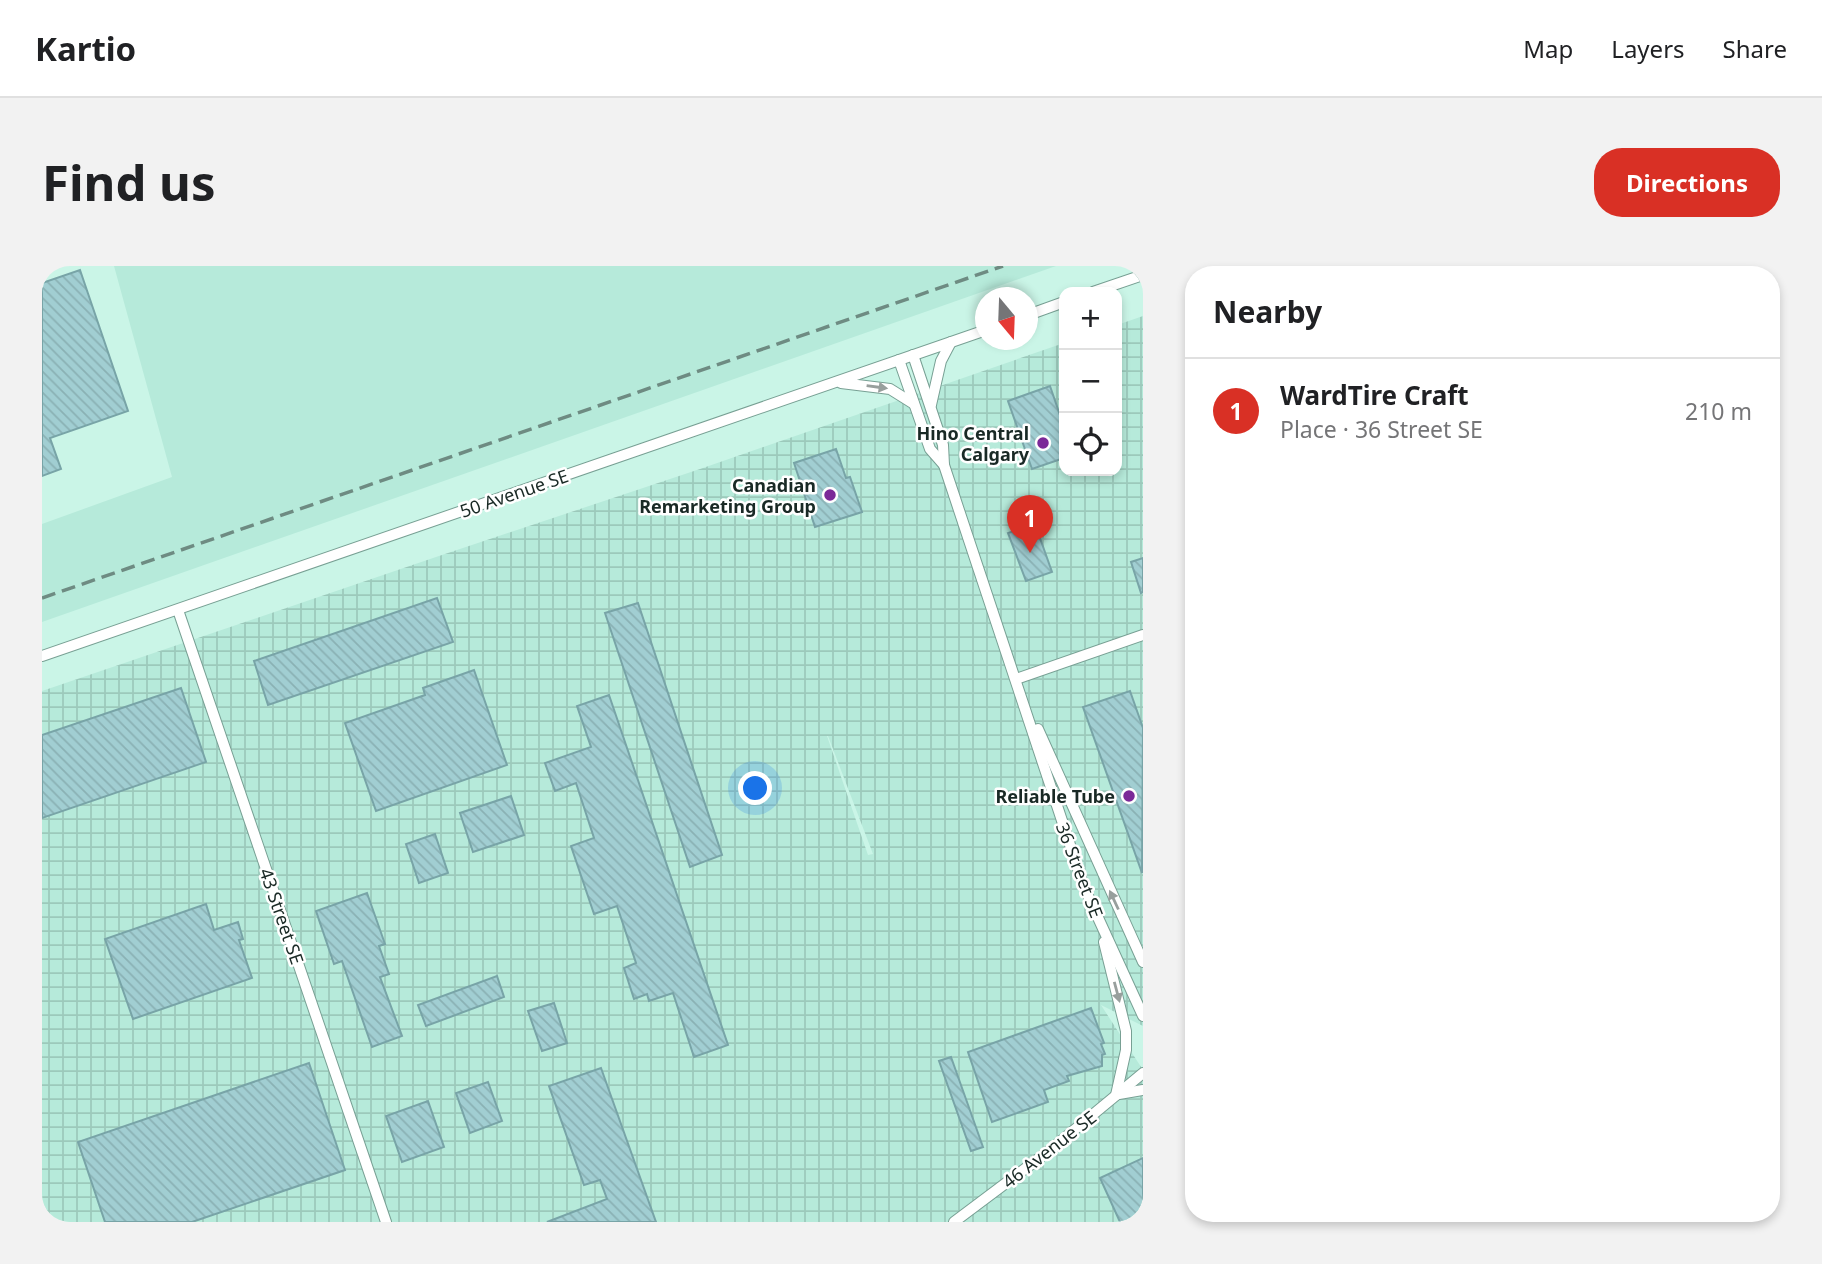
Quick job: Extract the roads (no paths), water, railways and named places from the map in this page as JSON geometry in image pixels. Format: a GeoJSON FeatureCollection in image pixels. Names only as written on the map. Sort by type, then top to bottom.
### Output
{"type":"FeatureCollection","features":[{"type":"Feature","properties":{"kind":"street"},"geometry":{"type":"LineString","coordinates":[[1108,287],[1143,275]]}},
{"type":"Feature","properties":{"kind":"street"},"geometry":{"type":"LineString","coordinates":[[1038,311],[1059,304]]}},
{"type":"Feature","properties":{"kind":"street","name":"50 Avenue SE"},"geometry":{"type":"LineString","coordinates":[[42,656],[975,334]]}},
{"type":"Feature","properties":{"kind":"street"},"geometry":{"type":"LineString","coordinates":[[930,408],[941,361],[951,342]]}},
{"type":"Feature","properties":{"kind":"street","name":"36 Street SE"},"geometry":{"type":"LineString","coordinates":[[913,355],[943,445],[944,465],[1084,887],[1143,1016]]}},
{"type":"Feature","properties":{"kind":"street","name":"36 Street SE"},"geometry":{"type":"LineString","coordinates":[[899,360],[930,449],[944,465]]}},
{"type":"Feature","properties":{"kind":"street"},"geometry":{"type":"LineString","coordinates":[[834,382],[890,389],[915,405]]}},
{"type":"Feature","properties":{"kind":"street","name":"43 Street SE"},"geometry":{"type":"LineString","coordinates":[[178,610],[386,1222]]}},
{"type":"Feature","properties":{"kind":"street"},"geometry":{"type":"LineString","coordinates":[[1016,679],[1143,635]]}},
{"type":"Feature","properties":{"kind":"street","name":"36 Street SE"},"geometry":{"type":"LineString","coordinates":[[1016,679],[1143,962]]}},
{"type":"Feature","properties":{"kind":"street"},"geometry":{"type":"LineString","coordinates":[[1102,926],[1126,1031],[1126,1050],[1116,1095],[1143,1090]]}},
{"type":"Feature","properties":{"kind":"street","name":"46 Avenue SE"},"geometry":{"type":"LineString","coordinates":[[954,1222],[1050,1150],[1143,1073]]}},
{"type":"Feature","properties":{"kind":"railway"},"geometry":{"type":"LineString","coordinates":[[42,598],[1003,266]]}},
{"type":"Feature","properties":{"kind":"place","name":"Hino Central Calgary"},"geometry":{"type":"Point","coordinates":[1043,443]}},
{"type":"Feature","properties":{"kind":"place","name":"Canadian Remarketing Group"},"geometry":{"type":"Point","coordinates":[830,495]}},
{"type":"Feature","properties":{"kind":"place","name":"WardTire Craft"},"geometry":{"type":"Point","coordinates":[1030,553]}},
{"type":"Feature","properties":{"kind":"place","name":"Reliable Tube"},"geometry":{"type":"Point","coordinates":[1129,796]}}]}
